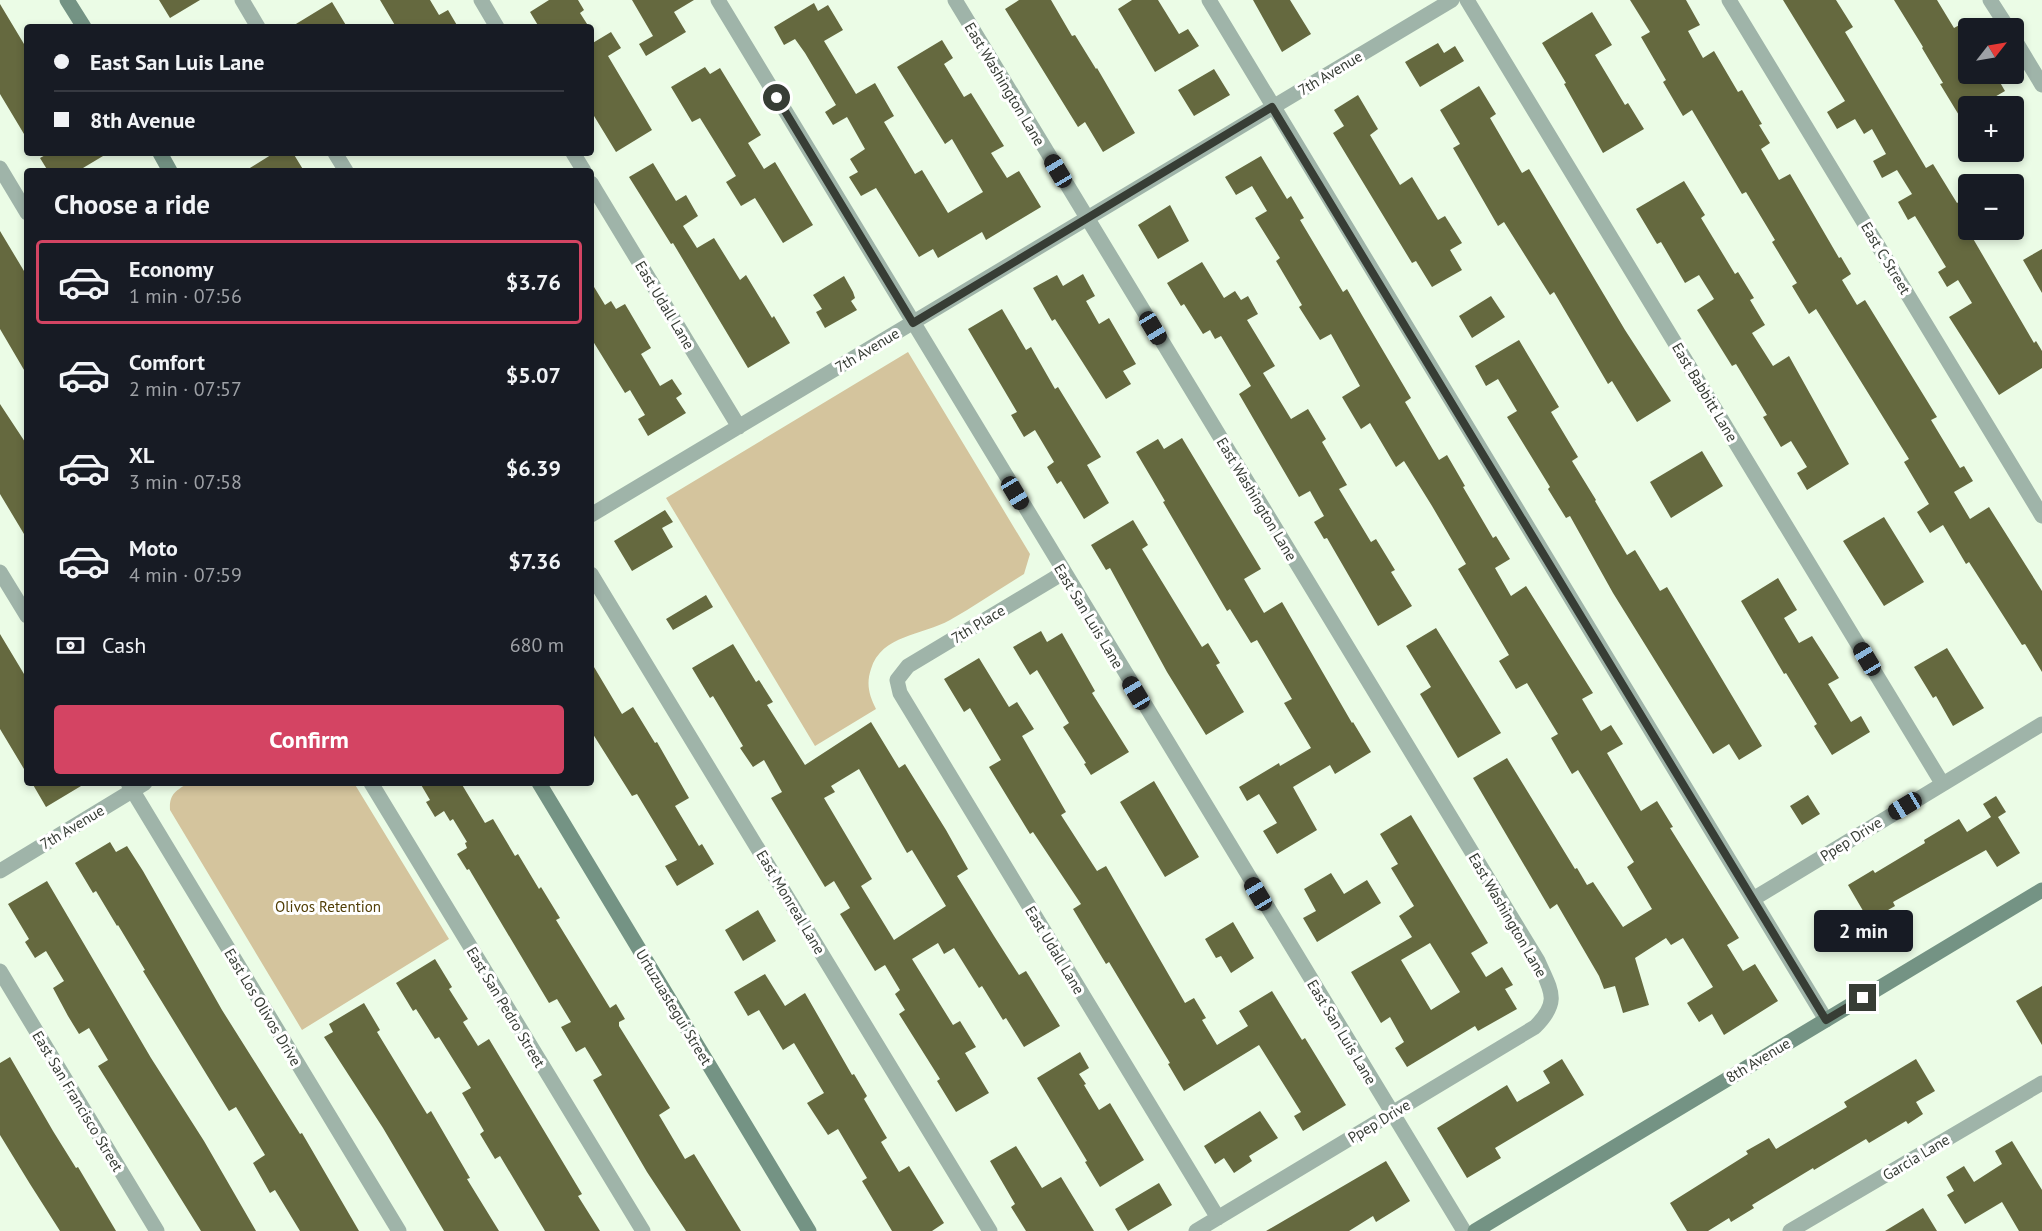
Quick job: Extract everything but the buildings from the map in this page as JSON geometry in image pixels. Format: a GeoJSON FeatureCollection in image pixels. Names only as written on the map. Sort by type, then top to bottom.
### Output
{"type":"FeatureCollection","features":[{"type":"Feature","properties":{"kind":"main road"},"geometry":{"type":"LineString","coordinates":[[67,0],[82,24]]}},
{"type":"Feature","properties":{"kind":"main road","name":"Urtuzuastegui Street"},"geometry":{"type":"LineString","coordinates":[[541,786],[809,1231]]}},
{"type":"Feature","properties":{"kind":"main road","name":"8th Avenue"},"geometry":{"type":"LineString","coordinates":[[1475,1231],[2042,890]]}},
{"type":"Feature","properties":{"kind":"street"},"geometry":{"type":"LineString","coordinates":[[242,0],[256,24]]}},
{"type":"Feature","properties":{"kind":"street"},"geometry":{"type":"LineString","coordinates":[[481,0],[495,24]]}},
{"type":"Feature","properties":{"kind":"street","name":"East San Luis Lane"},"geometry":{"type":"LineString","coordinates":[[718,0],[1063,573],[1464,1231]]}},
{"type":"Feature","properties":{"kind":"street","name":"East Washington Lane"},"geometry":{"type":"LineString","coordinates":[[955,0],[1538,961],[1553,1002]]}},
{"type":"Feature","properties":{"kind":"street"},"geometry":{"type":"LineString","coordinates":[[1209,0],[1826,1020]]}},
{"type":"Feature","properties":{"kind":"street","name":"7th Avenue"},"geometry":{"type":"LineString","coordinates":[[594,513],[1452,0]]}},
{"type":"Feature","properties":{"kind":"street","name":"East Babbitt Lane"},"geometry":{"type":"LineString","coordinates":[[1467,0],[1942,783]]}},
{"type":"Feature","properties":{"kind":"street","name":"East C Street"},"geometry":{"type":"LineString","coordinates":[[1729,0],[2042,516]]}},
{"type":"Feature","properties":{"kind":"street"},"geometry":{"type":"LineString","coordinates":[[1990,0],[2002,18]]}},
{"type":"Feature","properties":{"kind":"street"},"geometry":{"type":"LineString","coordinates":[[2024,55],[2042,85]]}},
{"type":"Feature","properties":{"kind":"street"},"geometry":{"type":"LineString","coordinates":[[0,168],[24,208]]}},
{"type":"Feature","properties":{"kind":"street","name":"East Udall Lane"},"geometry":{"type":"LineString","coordinates":[[594,188],[739,427]]}},
{"type":"Feature","properties":{"kind":"street"},"geometry":{"type":"LineString","coordinates":[[0,572],[24,611]]}},
{"type":"Feature","properties":{"kind":"street","name":"7th Place"},"geometry":{"type":"LineString","coordinates":[[897,680],[908,666],[1063,573]]}},
{"type":"Feature","properties":{"kind":"street","name":"East Monreal Lane"},"geometry":{"type":"LineString","coordinates":[[594,579],[990,1231]]}},
{"type":"Feature","properties":{"kind":"street","name":"East Udall Lane"},"geometry":{"type":"LineString","coordinates":[[897,680],[905,703],[1218,1218]]}},
{"type":"Feature","properties":{"kind":"street","name":"Ppep Drive"},"geometry":{"type":"LineString","coordinates":[[1753,899],[2042,724]]}},
{"type":"Feature","properties":{"kind":"street","name":"7th Avenue"},"geometry":{"type":"LineString","coordinates":[[0,871],[133,786]]}},
{"type":"Feature","properties":{"kind":"street","name":"East Los Olivos Drive"},"geometry":{"type":"LineString","coordinates":[[136,786],[399,1231]]}},
{"type":"Feature","properties":{"kind":"street","name":"East San Pedro Street"},"geometry":{"type":"LineString","coordinates":[[373,786],[643,1231]]}},
{"type":"Feature","properties":{"kind":"street","name":"East San Francisco Street"},"geometry":{"type":"LineString","coordinates":[[0,971],[157,1231]]}},
{"type":"Feature","properties":{"kind":"street","name":"Ppep Drive"},"geometry":{"type":"LineString","coordinates":[[1196,1231],[1535,1027],[1546,1016],[1553,1002]]}},
{"type":"Feature","properties":{"kind":"street","name":"Garcia Lane"},"geometry":{"type":"LineString","coordinates":[[1790,1231],[2042,1083]]}},
{"type":"Feature","properties":{"kind":"green space"},"geometry":{"type":"Polygon","coordinates":[[[908,352],[1030,554],[1024,574],[950,620],[904,637],[884,649],[876,658],[869,680],[870,694],[876,709],[815,746],[666,498],[908,352]]]}},
{"type":"Feature","properties":{"kind":"green space","name":"Olivos Retention"},"geometry":{"type":"Polygon","coordinates":[[[184,786],[356,786],[449,939],[302,1030],[170,810],[172,797],[184,786]]]}},
{"type":"Feature","properties":{"kind":"route"},"geometry":{"type":"LineString","coordinates":[[777,98],[913,323],[1272,107],[1826,1020],[1863,998]]}}]}
